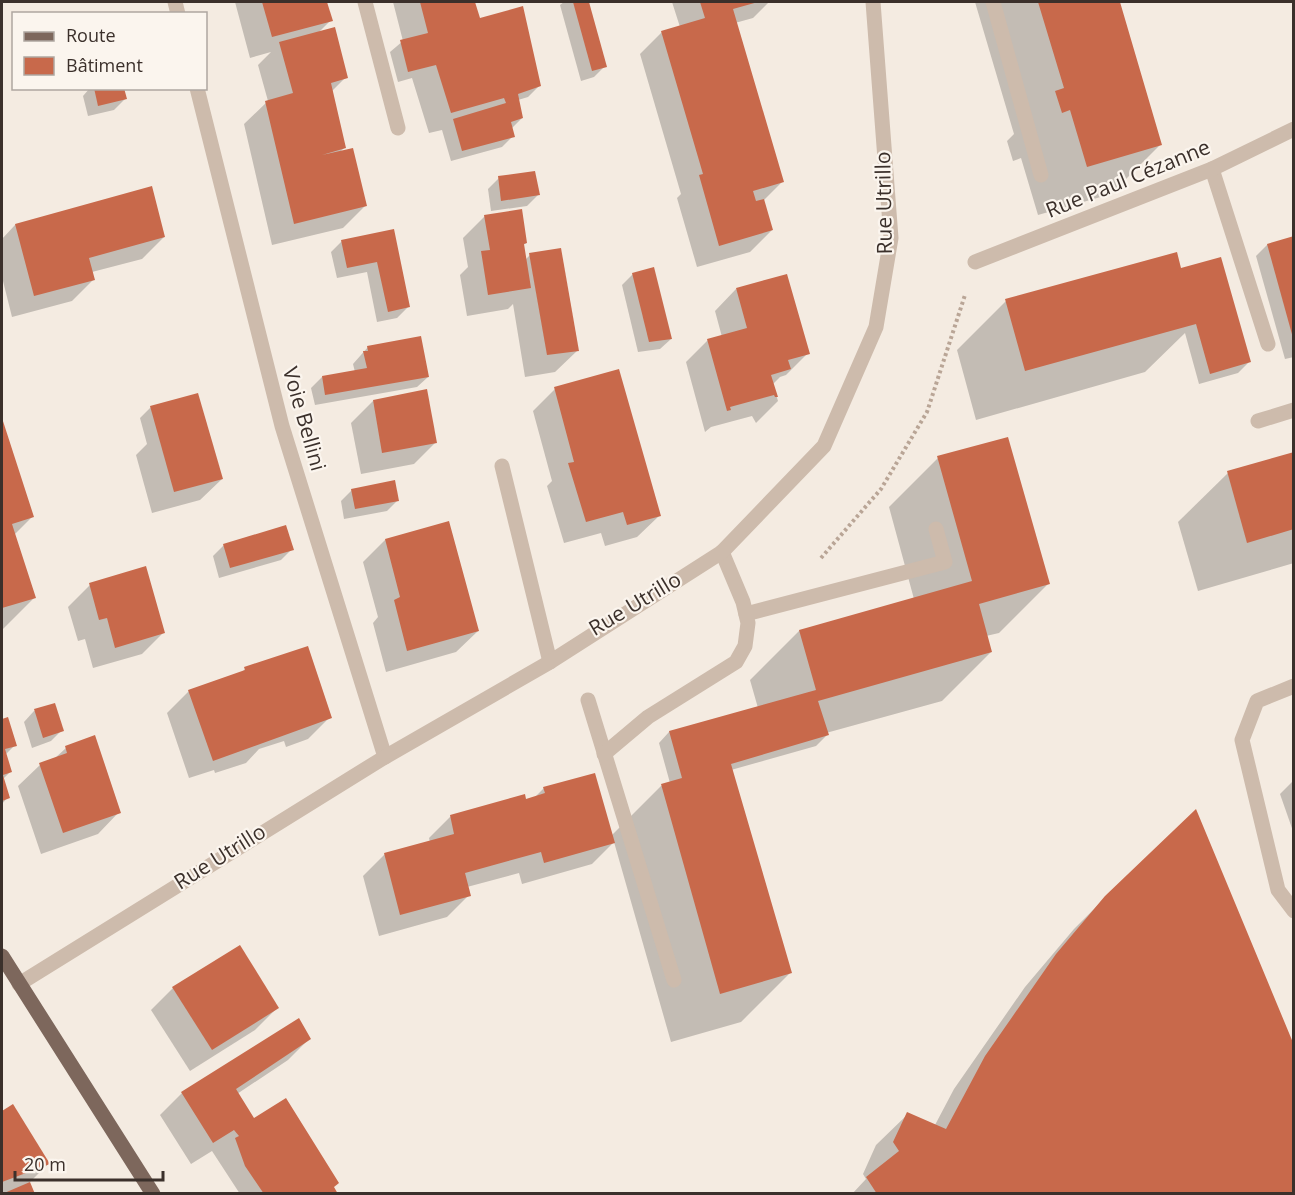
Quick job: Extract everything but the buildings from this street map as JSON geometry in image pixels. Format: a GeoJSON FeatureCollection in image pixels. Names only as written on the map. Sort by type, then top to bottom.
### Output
{"type":"FeatureCollection","features":[{"type":"Feature","properties":{"kind":"main road"},"geometry":{"type":"LineString","coordinates":[[2,956],[153,1194]]}},
{"type":"Feature","properties":{"kind":"street"},"geometry":{"type":"LineString","coordinates":[[365,2],[398,128]]}},
{"type":"Feature","properties":{"kind":"street","name":"Rue Utrillo"},"geometry":{"type":"LineString","coordinates":[[19,984],[385,757],[550,662],[722,552],[824,446],[876,327],[891,238],[873,2]]}},
{"type":"Feature","properties":{"kind":"street"},"geometry":{"type":"LineString","coordinates":[[993,2],[1041,175]]}},
{"type":"Feature","properties":{"kind":"street","name":"Voie Bellini"},"geometry":{"type":"LineString","coordinates":[[198,90],[282,426],[385,757]]}},
{"type":"Feature","properties":{"kind":"street","name":"Rue Paul Cézanne"},"geometry":{"type":"LineString","coordinates":[[975,262],[1293,134]]}},
{"type":"Feature","properties":{"kind":"street"},"geometry":{"type":"LineString","coordinates":[[1212,168],[1268,344]]}},
{"type":"Feature","properties":{"kind":"street"},"geometry":{"type":"LineString","coordinates":[[1258,422],[1293,410]]}},
{"type":"Feature","properties":{"kind":"street"},"geometry":{"type":"LineString","coordinates":[[502,466],[550,662]]}},
{"type":"Feature","properties":{"kind":"street"},"geometry":{"type":"LineString","coordinates":[[746,614],[945,562],[936,529]]}},
{"type":"Feature","properties":{"kind":"street"},"geometry":{"type":"LineString","coordinates":[[604,754],[648,717],[736,662],[745,646],[748,623],[743,602],[722,552]]}},
{"type":"Feature","properties":{"kind":"street"},"geometry":{"type":"LineString","coordinates":[[1293,686],[1257,701],[1242,740],[1278,890],[1293,911]]}},
{"type":"Feature","properties":{"kind":"street"},"geometry":{"type":"LineString","coordinates":[[588,700],[674,980]]}},
{"type":"Feature","properties":{"kind":"path"},"geometry":{"type":"LineString","coordinates":[[814,566],[881,489],[927,412],[975,262]]}}]}
